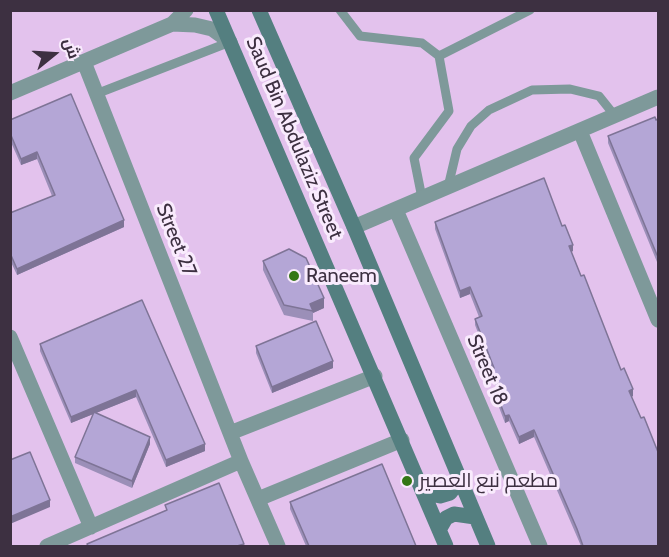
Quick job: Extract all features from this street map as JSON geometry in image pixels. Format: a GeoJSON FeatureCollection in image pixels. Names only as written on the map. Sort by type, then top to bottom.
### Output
{"type":"FeatureCollection","features":[{"type":"Feature","properties":{"kind":"main road","name":"Saud Bin Abdulaziz Street"},"geometry":{"type":"LineString","coordinates":[[216,10],[446,546]]}},
{"type":"Feature","properties":{"kind":"main road","name":"Saud Bin Abdulaziz Street"},"geometry":{"type":"LineString","coordinates":[[259,10],[354,227],[488,546]]}},
{"type":"Feature","properties":{"kind":"main road"},"geometry":{"type":"LineString","coordinates":[[421,486],[430,494],[440,496],[450,493],[460,480]]}},
{"type":"Feature","properties":{"kind":"main road"},"geometry":{"type":"LineString","coordinates":[[439,530],[446,518],[454,514],[476,518]]}},
{"type":"Feature","properties":{"kind":"street"},"geometry":{"type":"LineString","coordinates":[[10,93],[172,24],[186,10]]}},
{"type":"Feature","properties":{"kind":"street"},"geometry":{"type":"LineString","coordinates":[[172,24],[195,25],[212,29],[230,42]]}},
{"type":"Feature","properties":{"kind":"street","name":"Street 27"},"geometry":{"type":"LineString","coordinates":[[84,62],[230,433],[278,546]]}},
{"type":"Feature","properties":{"kind":"street"},"geometry":{"type":"LineString","coordinates":[[354,227],[658,97]]}},
{"type":"Feature","properties":{"kind":"street"},"geometry":{"type":"LineString","coordinates":[[580,131],[658,317]]}},
{"type":"Feature","properties":{"kind":"street","name":"Street 18"},"geometry":{"type":"LineString","coordinates":[[396,210],[540,546]]}},
{"type":"Feature","properties":{"kind":"street"},"geometry":{"type":"LineString","coordinates":[[10,337],[16,364],[91,527]]}},
{"type":"Feature","properties":{"kind":"street"},"geometry":{"type":"LineString","coordinates":[[230,433],[375,376]]}},
{"type":"Feature","properties":{"kind":"street"},"geometry":{"type":"LineString","coordinates":[[258,499],[402,440]]}},
{"type":"Feature","properties":{"kind":"street"},"geometry":{"type":"LineString","coordinates":[[51,546],[242,461]]}},
{"type":"Feature","properties":{"kind":"lane"},"geometry":{"type":"LineString","coordinates":[[340,10],[360,36],[422,43],[439,56],[449,111],[414,158],[422,198]]}},
{"type":"Feature","properties":{"kind":"lane"},"geometry":{"type":"LineString","coordinates":[[439,56],[530,10]]}},
{"type":"Feature","properties":{"kind":"lane"},"geometry":{"type":"LineString","coordinates":[[96,94],[230,42]]}},
{"type":"Feature","properties":{"kind":"lane"},"geometry":{"type":"LineString","coordinates":[[448,187],[457,148],[471,126],[489,110],[532,90],[570,88],[599,96],[615,116]]}},
{"type":"Feature","properties":{"kind":"building"},"geometry":{"type":"Polygon","coordinates":[[[71,94],[124,220],[17,269],[10,253],[10,213],[55,195],[37,152],[21,159],[10,133],[10,120],[71,94]]]}},
{"type":"Feature","properties":{"kind":"building"},"geometry":{"type":"Polygon","coordinates":[[[655,117],[656,120],[658,119],[657,255],[608,136],[655,117]]]}},
{"type":"Feature","properties":{"kind":"building"},"geometry":{"type":"Polygon","coordinates":[[[544,178],[562,226],[565,225],[573,245],[569,246],[581,276],[584,275],[621,370],[624,368],[633,389],[629,391],[641,418],[644,417],[658,452],[658,546],[583,546],[534,430],[519,437],[509,415],[505,416],[497,395],[502,393],[475,319],[482,316],[470,287],[460,291],[435,222],[544,178]]]}},
{"type":"Feature","properties":{"kind":"building"},"geometry":{"type":"Polygon","coordinates":[[[289,249],[306,258],[324,298],[310,304],[313,311],[284,305],[263,261],[289,249]]]}},
{"type":"Feature","properties":{"kind":"building"},"geometry":{"type":"Polygon","coordinates":[[[142,300],[205,444],[166,460],[136,390],[71,417],[40,344],[142,300]]]}},
{"type":"Feature","properties":{"kind":"building"},"geometry":{"type":"Polygon","coordinates":[[[316,321],[333,361],[272,387],[256,346],[316,321]]]}},
{"type":"Feature","properties":{"kind":"building"},"geometry":{"type":"Polygon","coordinates":[[[94,412],[150,437],[132,481],[75,457],[94,412]]]}},
{"type":"Feature","properties":{"kind":"building"},"geometry":{"type":"Polygon","coordinates":[[[30,452],[50,500],[10,517],[10,460],[30,452]]]}},
{"type":"Feature","properties":{"kind":"building"},"geometry":{"type":"Polygon","coordinates":[[[382,464],[416,546],[309,546],[290,502],[382,464]]]}},
{"type":"Feature","properties":{"kind":"building"},"geometry":{"type":"Polygon","coordinates":[[[219,483],[244,544],[237,546],[88,546],[87,544],[167,510],[165,505],[219,483]]]}},
{"type":"Feature","properties":{"kind":"place","name":"Raneem"},"geometry":{"type":"Point","coordinates":[294,276]}},
{"type":"Feature","properties":{"kind":"place","name":"مطعم نبع العصير"},"geometry":{"type":"Point","coordinates":[407,481]}}]}
